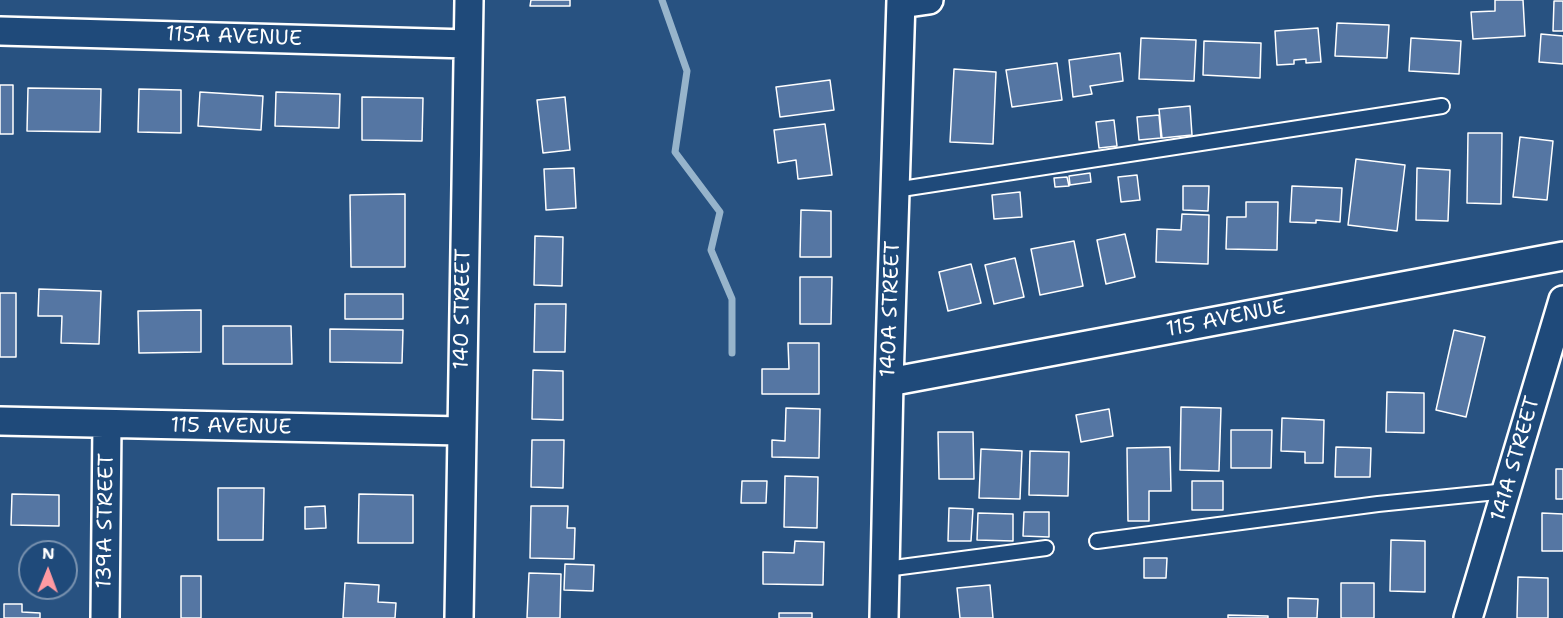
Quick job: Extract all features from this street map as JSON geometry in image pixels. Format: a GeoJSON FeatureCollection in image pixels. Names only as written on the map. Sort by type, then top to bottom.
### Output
{"type":"FeatureCollection","features":[{"type":"Feature","properties":{"kind":"street","name":"140 STREET"},"geometry":{"type":"LineString","coordinates":[[459,618],[469,0]]}},
{"type":"Feature","properties":{"kind":"street"},"geometry":{"type":"LineString","coordinates":[[901,2],[928,0]]}},
{"type":"Feature","properties":{"kind":"street","name":"140A STREET"},"geometry":{"type":"LineString","coordinates":[[884,618],[901,2]]}},
{"type":"Feature","properties":{"kind":"street","name":"115A AVENUE"},"geometry":{"type":"LineString","coordinates":[[0,31],[468,44]]}},
{"type":"Feature","properties":{"kind":"street","name":"115 AVENUE"},"geometry":{"type":"LineString","coordinates":[[889,382],[1563,256]]}},
{"type":"Feature","properties":{"kind":"street","name":"141A STREET"},"geometry":{"type":"LineString","coordinates":[[1468,618],[1563,300]]}},
{"type":"Feature","properties":{"kind":"street","name":"115 AVENUE"},"geometry":{"type":"LineString","coordinates":[[0,421],[461,431]]}},
{"type":"Feature","properties":{"kind":"street","name":"139A STREET"},"geometry":{"type":"LineString","coordinates":[[105,618],[107,424]]}},
{"type":"Feature","properties":{"kind":"lane"},"geometry":{"type":"LineString","coordinates":[[896,190],[1442,106]]}},
{"type":"Feature","properties":{"kind":"lane"},"geometry":{"type":"LineString","coordinates":[[1097,541],[1378,504],[1507,491]]}},
{"type":"Feature","properties":{"kind":"lane"},"geometry":{"type":"LineString","coordinates":[[885,569],[1046,548]]}},
{"type":"Feature","properties":{"kind":"building"},"geometry":{"type":"Polygon","coordinates":[[[531,0],[570,0],[570,6],[530,6],[531,0]]]}},
{"type":"Feature","properties":{"kind":"building"},"geometry":{"type":"Polygon","coordinates":[[[1495,0],[1523,0],[1525,36],[1473,39],[1471,12],[1495,11],[1495,0]]]}},
{"type":"Feature","properties":{"kind":"building"},"geometry":{"type":"Polygon","coordinates":[[[1554,1],[1563,1],[1563,31],[1553,31],[1554,1]]]}},
{"type":"Feature","properties":{"kind":"building"},"geometry":{"type":"Polygon","coordinates":[[[1337,23],[1389,25],[1387,58],[1335,56],[1337,23]]]}},
{"type":"Feature","properties":{"kind":"building"},"geometry":{"type":"Polygon","coordinates":[[[1318,28],[1321,62],[1306,63],[1306,59],[1294,60],[1294,64],[1277,65],[1275,31],[1318,28]]]}},
{"type":"Feature","properties":{"kind":"building"},"geometry":{"type":"Polygon","coordinates":[[[1541,34],[1563,36],[1563,64],[1539,62],[1541,34]]]}},
{"type":"Feature","properties":{"kind":"building"},"geometry":{"type":"Polygon","coordinates":[[[1141,38],[1196,40],[1194,81],[1139,79],[1141,38]]]}},
{"type":"Feature","properties":{"kind":"building"},"geometry":{"type":"Polygon","coordinates":[[[1411,38],[1461,41],[1459,74],[1409,71],[1411,38]]]}},
{"type":"Feature","properties":{"kind":"building"},"geometry":{"type":"Polygon","coordinates":[[[1204,41],[1261,43],[1260,78],[1203,75],[1204,41]]]}},
{"type":"Feature","properties":{"kind":"building"},"geometry":{"type":"Polygon","coordinates":[[[1120,53],[1123,81],[1090,86],[1092,94],[1073,97],[1069,60],[1120,53]]]}},
{"type":"Feature","properties":{"kind":"building"},"geometry":{"type":"Polygon","coordinates":[[[1057,63],[1062,100],[1012,107],[1006,70],[1057,63]]]}},
{"type":"Feature","properties":{"kind":"building"},"geometry":{"type":"Polygon","coordinates":[[[954,69],[996,72],[993,144],[950,142],[954,69]]]}},
{"type":"Feature","properties":{"kind":"building"},"geometry":{"type":"Polygon","coordinates":[[[830,80],[834,110],[780,117],[776,87],[830,80]]]}},
{"type":"Feature","properties":{"kind":"building"},"geometry":{"type":"Polygon","coordinates":[[[0,85],[13,85],[13,134],[0,134],[0,85]]]}},
{"type":"Feature","properties":{"kind":"building"},"geometry":{"type":"Polygon","coordinates":[[[28,88],[101,89],[100,132],[27,131],[28,88]]]}},
{"type":"Feature","properties":{"kind":"building"},"geometry":{"type":"Polygon","coordinates":[[[139,89],[181,90],[181,133],[138,132],[139,89]]]}},
{"type":"Feature","properties":{"kind":"building"},"geometry":{"type":"Polygon","coordinates":[[[200,92],[263,96],[261,130],[198,126],[200,92]]]}},
{"type":"Feature","properties":{"kind":"building"},"geometry":{"type":"Polygon","coordinates":[[[276,92],[340,94],[339,128],[275,126],[276,92]]]}},
{"type":"Feature","properties":{"kind":"building"},"geometry":{"type":"Polygon","coordinates":[[[362,97],[423,98],[422,141],[362,140],[362,97]]]}},
{"type":"Feature","properties":{"kind":"building"},"geometry":{"type":"Polygon","coordinates":[[[565,97],[570,150],[543,153],[537,100],[565,97]]]}},
{"type":"Feature","properties":{"kind":"building"},"geometry":{"type":"Polygon","coordinates":[[[1190,106],[1192,135],[1162,138],[1159,109],[1190,106]]]}},
{"type":"Feature","properties":{"kind":"building"},"geometry":{"type":"Polygon","coordinates":[[[1159,115],[1161,138],[1139,140],[1137,117],[1159,115]]]}},
{"type":"Feature","properties":{"kind":"building"},"geometry":{"type":"Polygon","coordinates":[[[1114,120],[1117,146],[1099,148],[1096,122],[1114,120]]]}},
{"type":"Feature","properties":{"kind":"building"},"geometry":{"type":"Polygon","coordinates":[[[825,124],[832,175],[798,179],[796,160],[778,163],[774,130],[825,124]]]}},
{"type":"Feature","properties":{"kind":"building"},"geometry":{"type":"Polygon","coordinates":[[[1468,133],[1502,133],[1501,204],[1467,203],[1468,133]]]}},
{"type":"Feature","properties":{"kind":"building"},"geometry":{"type":"Polygon","coordinates":[[[1520,137],[1553,141],[1547,200],[1513,197],[1520,137]]]}},
{"type":"Feature","properties":{"kind":"building"},"geometry":{"type":"Polygon","coordinates":[[[1356,159],[1405,165],[1397,231],[1348,225],[1356,159]]]}},
{"type":"Feature","properties":{"kind":"building"},"geometry":{"type":"Polygon","coordinates":[[[574,168],[576,208],[546,210],[544,169],[574,168]]]}},
{"type":"Feature","properties":{"kind":"building"},"geometry":{"type":"Polygon","coordinates":[[[1417,168],[1450,170],[1448,221],[1416,220],[1417,168]]]}},
{"type":"Feature","properties":{"kind":"building"},"geometry":{"type":"Polygon","coordinates":[[[1090,173],[1091,182],[1070,185],[1069,176],[1090,173]]]}},
{"type":"Feature","properties":{"kind":"building"},"geometry":{"type":"Polygon","coordinates":[[[1137,175],[1140,200],[1121,202],[1118,177],[1137,175]]]}},
{"type":"Feature","properties":{"kind":"building"},"geometry":{"type":"Polygon","coordinates":[[[1067,177],[1069,186],[1055,187],[1054,178],[1067,177]]]}},
{"type":"Feature","properties":{"kind":"building"},"geometry":{"type":"Polygon","coordinates":[[[1183,186],[1209,186],[1208,211],[1183,210],[1183,186]]]}},
{"type":"Feature","properties":{"kind":"building"},"geometry":{"type":"Polygon","coordinates":[[[1292,186],[1342,188],[1340,222],[1316,220],[1316,223],[1290,222],[1292,186]]]}},
{"type":"Feature","properties":{"kind":"building"},"geometry":{"type":"Polygon","coordinates":[[[1020,192],[1022,217],[994,219],[992,195],[1020,192]]]}},
{"type":"Feature","properties":{"kind":"building"},"geometry":{"type":"Polygon","coordinates":[[[405,194],[405,267],[351,267],[350,195],[405,194]]]}},
{"type":"Feature","properties":{"kind":"building"},"geometry":{"type":"Polygon","coordinates":[[[1246,202],[1278,202],[1277,250],[1226,249],[1227,217],[1246,217],[1246,202]]]}},
{"type":"Feature","properties":{"kind":"building"},"geometry":{"type":"Polygon","coordinates":[[[801,210],[831,211],[831,257],[800,257],[801,210]]]}},
{"type":"Feature","properties":{"kind":"building"},"geometry":{"type":"Polygon","coordinates":[[[1182,214],[1209,215],[1208,264],[1156,262],[1157,229],[1181,230],[1182,214]]]}},
{"type":"Feature","properties":{"kind":"building"},"geometry":{"type":"Polygon","coordinates":[[[1125,234],[1135,277],[1106,284],[1097,240],[1125,234]]]}},
{"type":"Feature","properties":{"kind":"building"},"geometry":{"type":"Polygon","coordinates":[[[535,236],[563,237],[562,286],[534,285],[535,236]]]}},
{"type":"Feature","properties":{"kind":"building"},"geometry":{"type":"Polygon","coordinates":[[[1074,241],[1083,286],[1040,295],[1031,249],[1074,241]]]}},
{"type":"Feature","properties":{"kind":"building"},"geometry":{"type":"Polygon","coordinates":[[[1015,258],[1024,297],[994,304],[985,265],[1015,258]]]}},
{"type":"Feature","properties":{"kind":"building"},"geometry":{"type":"Polygon","coordinates":[[[971,264],[981,303],[948,311],[939,272],[971,264]]]}},
{"type":"Feature","properties":{"kind":"building"},"geometry":{"type":"Polygon","coordinates":[[[800,277],[832,277],[831,324],[800,324],[800,277]]]}},
{"type":"Feature","properties":{"kind":"building"},"geometry":{"type":"Polygon","coordinates":[[[39,289],[101,291],[99,344],[61,343],[62,316],[38,316],[39,289]]]}},
{"type":"Feature","properties":{"kind":"building"},"geometry":{"type":"Polygon","coordinates":[[[0,293],[16,293],[16,357],[0,357],[0,293]]]}},
{"type":"Feature","properties":{"kind":"building"},"geometry":{"type":"Polygon","coordinates":[[[345,294],[403,294],[403,319],[345,319],[345,294]]]}},
{"type":"Feature","properties":{"kind":"building"},"geometry":{"type":"Polygon","coordinates":[[[535,304],[566,304],[565,352],[534,352],[535,304]]]}},
{"type":"Feature","properties":{"kind":"building"},"geometry":{"type":"Polygon","coordinates":[[[201,310],[201,352],[139,353],[138,311],[201,310]]]}},
{"type":"Feature","properties":{"kind":"building"},"geometry":{"type":"Polygon","coordinates":[[[223,326],[291,326],[292,364],[223,364],[223,326]]]}},
{"type":"Feature","properties":{"kind":"building"},"geometry":{"type":"Polygon","coordinates":[[[330,329],[403,330],[402,363],[330,362],[330,329]]]}},
{"type":"Feature","properties":{"kind":"building"},"geometry":{"type":"Polygon","coordinates":[[[1454,330],[1485,337],[1466,417],[1436,410],[1454,330]]]}},
{"type":"Feature","properties":{"kind":"building"},"geometry":{"type":"Polygon","coordinates":[[[788,343],[819,343],[819,394],[762,394],[762,369],[789,369],[788,343]]]}},
{"type":"Feature","properties":{"kind":"building"},"geometry":{"type":"Polygon","coordinates":[[[533,370],[563,371],[563,420],[532,419],[533,370]]]}},
{"type":"Feature","properties":{"kind":"building"},"geometry":{"type":"Polygon","coordinates":[[[1387,392],[1424,393],[1424,433],[1386,432],[1387,392]]]}},
{"type":"Feature","properties":{"kind":"building"},"geometry":{"type":"Polygon","coordinates":[[[1181,407],[1221,408],[1219,471],[1180,470],[1181,407]]]}},
{"type":"Feature","properties":{"kind":"building"},"geometry":{"type":"Polygon","coordinates":[[[786,408],[820,409],[819,458],[772,457],[772,440],[785,441],[786,408]]]}},
{"type":"Feature","properties":{"kind":"building"},"geometry":{"type":"Polygon","coordinates":[[[1109,409],[1113,436],[1081,442],[1076,415],[1109,409]]]}},
{"type":"Feature","properties":{"kind":"building"},"geometry":{"type":"Polygon","coordinates":[[[1282,418],[1324,420],[1323,463],[1305,463],[1305,452],[1281,451],[1282,418]]]}},
{"type":"Feature","properties":{"kind":"building"},"geometry":{"type":"Polygon","coordinates":[[[1231,430],[1272,430],[1271,468],[1231,468],[1231,430]]]}},
{"type":"Feature","properties":{"kind":"building"},"geometry":{"type":"Polygon","coordinates":[[[938,432],[973,432],[974,479],[939,479],[938,432]]]}},
{"type":"Feature","properties":{"kind":"building"},"geometry":{"type":"Polygon","coordinates":[[[532,440],[564,440],[563,488],[531,487],[532,440]]]}},
{"type":"Feature","properties":{"kind":"building"},"geometry":{"type":"Polygon","coordinates":[[[1170,447],[1171,491],[1149,491],[1149,521],[1128,521],[1127,448],[1170,447]]]}},
{"type":"Feature","properties":{"kind":"building"},"geometry":{"type":"Polygon","coordinates":[[[1336,447],[1371,448],[1370,477],[1335,477],[1336,447]]]}},
{"type":"Feature","properties":{"kind":"building"},"geometry":{"type":"Polygon","coordinates":[[[981,449],[1022,451],[1020,499],[979,498],[981,449]]]}},
{"type":"Feature","properties":{"kind":"building"},"geometry":{"type":"Polygon","coordinates":[[[1030,451],[1069,452],[1068,496],[1029,495],[1030,451]]]}},
{"type":"Feature","properties":{"kind":"building"},"geometry":{"type":"Polygon","coordinates":[[[1556,469],[1563,469],[1563,499],[1556,499],[1556,469]]]}},
{"type":"Feature","properties":{"kind":"building"},"geometry":{"type":"Polygon","coordinates":[[[785,476],[818,477],[817,528],[784,527],[785,476]]]}},
{"type":"Feature","properties":{"kind":"building"},"geometry":{"type":"Polygon","coordinates":[[[742,481],[767,481],[766,503],[741,503],[742,481]]]}},
{"type":"Feature","properties":{"kind":"building"},"geometry":{"type":"Polygon","coordinates":[[[1192,481],[1223,481],[1223,510],[1192,510],[1192,481]]]}},
{"type":"Feature","properties":{"kind":"building"},"geometry":{"type":"Polygon","coordinates":[[[218,488],[264,488],[263,540],[218,540],[218,488]]]}},
{"type":"Feature","properties":{"kind":"building"},"geometry":{"type":"Polygon","coordinates":[[[12,494],[59,495],[59,526],[11,525],[12,494]]]}},
{"type":"Feature","properties":{"kind":"building"},"geometry":{"type":"Polygon","coordinates":[[[359,494],[413,495],[413,543],[358,543],[359,494]]]}},
{"type":"Feature","properties":{"kind":"building"},"geometry":{"type":"Polygon","coordinates":[[[325,506],[326,528],[305,529],[305,507],[325,506]]]}},
{"type":"Feature","properties":{"kind":"building"},"geometry":{"type":"Polygon","coordinates":[[[531,506],[568,506],[567,528],[575,528],[574,559],[530,558],[531,506]]]}},
{"type":"Feature","properties":{"kind":"building"},"geometry":{"type":"Polygon","coordinates":[[[949,508],[973,509],[971,541],[948,541],[949,508]]]}},
{"type":"Feature","properties":{"kind":"building"},"geometry":{"type":"Polygon","coordinates":[[[1024,512],[1049,512],[1049,537],[1023,536],[1024,512]]]}},
{"type":"Feature","properties":{"kind":"building"},"geometry":{"type":"Polygon","coordinates":[[[978,513],[1013,514],[1013,541],[977,540],[978,513]]]}},
{"type":"Feature","properties":{"kind":"building"},"geometry":{"type":"Polygon","coordinates":[[[1542,513],[1563,514],[1563,551],[1542,551],[1542,513]]]}},
{"type":"Feature","properties":{"kind":"building"},"geometry":{"type":"Polygon","coordinates":[[[1391,540],[1425,541],[1425,592],[1390,591],[1391,540]]]}},
{"type":"Feature","properties":{"kind":"building"},"geometry":{"type":"Polygon","coordinates":[[[795,541],[824,542],[823,585],[763,584],[763,552],[794,553],[795,541]]]}},
{"type":"Feature","properties":{"kind":"building"},"geometry":{"type":"Polygon","coordinates":[[[1144,558],[1167,558],[1166,578],[1144,578],[1144,558]]]}},
{"type":"Feature","properties":{"kind":"building"},"geometry":{"type":"Polygon","coordinates":[[[565,564],[594,565],[593,591],[564,590],[565,564]]]}},
{"type":"Feature","properties":{"kind":"building"},"geometry":{"type":"Polygon","coordinates":[[[529,573],[561,574],[560,618],[527,618],[529,573]]]}},
{"type":"Feature","properties":{"kind":"building"},"geometry":{"type":"Polygon","coordinates":[[[181,576],[201,576],[201,618],[181,618],[181,576]]]}},
{"type":"Feature","properties":{"kind":"building"},"geometry":{"type":"Polygon","coordinates":[[[1518,577],[1548,578],[1548,618],[1517,618],[1518,577]]]}},
{"type":"Feature","properties":{"kind":"building"},"geometry":{"type":"Polygon","coordinates":[[[345,583],[379,585],[378,602],[396,603],[395,618],[343,618],[345,583]]]}},
{"type":"Feature","properties":{"kind":"building"},"geometry":{"type":"Polygon","coordinates":[[[1341,583],[1374,583],[1374,618],[1341,618],[1341,583]]]}},
{"type":"Feature","properties":{"kind":"building"},"geometry":{"type":"Polygon","coordinates":[[[990,585],[993,618],[960,618],[957,588],[990,585]]]}},
{"type":"Feature","properties":{"kind":"building"},"geometry":{"type":"Polygon","coordinates":[[[1288,598],[1318,599],[1317,618],[1288,618],[1288,598]]]}},
{"type":"Feature","properties":{"kind":"building"},"geometry":{"type":"Polygon","coordinates":[[[4,604],[22,604],[22,612],[40,613],[40,618],[4,618],[4,604]]]}},
{"type":"Feature","properties":{"kind":"building"},"geometry":{"type":"Polygon","coordinates":[[[779,613],[812,613],[812,618],[779,618],[779,613]]]}},
{"type":"Feature","properties":{"kind":"building"},"geometry":{"type":"Polygon","coordinates":[[[1228,615],[1268,616],[1268,618],[1228,618],[1228,615]]]}},
{"type":"Feature","properties":{"kind":"waterway"},"geometry":{"type":"LineString","coordinates":[[662,0],[687,71],[675,152],[720,212],[711,250],[732,299],[732,353]]}}]}
